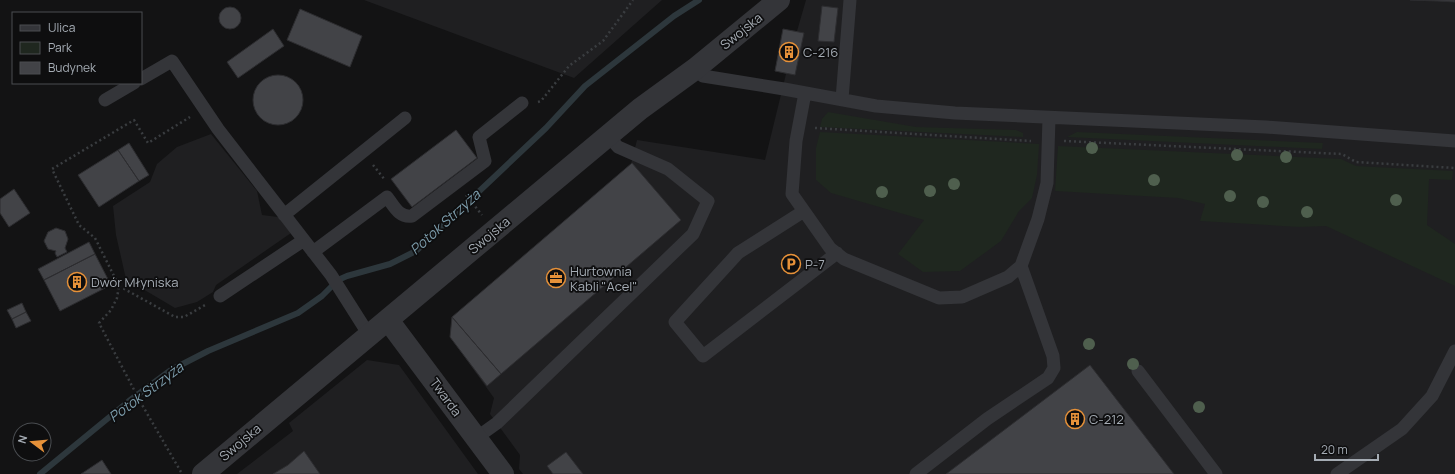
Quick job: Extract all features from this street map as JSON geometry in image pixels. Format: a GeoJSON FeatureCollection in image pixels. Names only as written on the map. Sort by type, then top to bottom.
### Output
{"type":"FeatureCollection","features":[{"type":"Feature","properties":{"kind":"street","name":"Swojska"},"geometry":{"type":"LineString","coordinates":[[192,474],[388,320],[608,136],[779,0]]}},
{"type":"Feature","properties":{"kind":"street","name":"Twarda"},"geometry":{"type":"LineString","coordinates":[[388,320],[503,474]]}},
{"type":"Feature","properties":{"kind":"lane"},"geometry":{"type":"LineString","coordinates":[[842,99],[850,0]]}},
{"type":"Feature","properties":{"kind":"lane"},"geometry":{"type":"LineString","coordinates":[[142,78],[172,61],[204,108],[284,215],[332,275],[369,335]]}},
{"type":"Feature","properties":{"kind":"lane"},"geometry":{"type":"LineString","coordinates":[[694,68],[703,76],[876,106],[955,113],[1266,127],[1455,141]]}},
{"type":"Feature","properties":{"kind":"lane"},"geometry":{"type":"LineString","coordinates":[[105,100],[132,84]]}},
{"type":"Feature","properties":{"kind":"lane"},"geometry":{"type":"LineString","coordinates":[[805,93],[799,124],[792,194],[830,248],[844,259],[939,298],[962,297],[1008,277],[1021,266],[1038,219],[1047,183],[1049,118]]}},
{"type":"Feature","properties":{"kind":"lane"},"geometry":{"type":"LineString","coordinates":[[313,252],[387,197],[400,215],[406,217],[412,216],[460,187],[486,162],[479,137],[522,103]]}},
{"type":"Feature","properties":{"kind":"lane"},"geometry":{"type":"LineString","coordinates":[[284,215],[405,118]]}},
{"type":"Feature","properties":{"kind":"lane"},"geometry":{"type":"LineString","coordinates":[[476,438],[497,423],[693,234],[708,201],[668,169],[618,147],[608,136]]}},
{"type":"Feature","properties":{"kind":"lane"},"geometry":{"type":"LineString","coordinates":[[804,211],[738,253],[675,322],[703,356],[837,253]]}},
{"type":"Feature","properties":{"kind":"lane"},"geometry":{"type":"LineString","coordinates":[[220,296],[304,240]]}},
{"type":"Feature","properties":{"kind":"lane"},"geometry":{"type":"LineString","coordinates":[[916,474],[987,419],[1048,378],[1054,368],[1054,356],[1021,266]]}},
{"type":"Feature","properties":{"kind":"lane"},"geometry":{"type":"LineString","coordinates":[[1338,474],[1402,429],[1432,396],[1455,351]]}},
{"type":"Feature","properties":{"kind":"lane"},"geometry":{"type":"LineString","coordinates":[[1138,371],[1216,474]]}},
{"type":"Feature","properties":{"kind":"path"},"geometry":{"type":"LineString","coordinates":[[522,103],[541,101],[569,66],[602,41],[633,0]]}},
{"type":"Feature","properties":{"kind":"path"},"geometry":{"type":"LineString","coordinates":[[204,108],[148,143],[134,120],[52,169],[79,225],[95,238],[119,286],[175,317],[184,317],[220,296]]}},
{"type":"Feature","properties":{"kind":"path"},"geometry":{"type":"LineString","coordinates":[[799,124],[820,129],[1013,141],[1049,141],[1342,154],[1356,162],[1455,168]]}},
{"type":"Feature","properties":{"kind":"path"},"geometry":{"type":"LineString","coordinates":[[363,152],[390,186]]}},
{"type":"Feature","properties":{"kind":"path"},"geometry":{"type":"LineString","coordinates":[[460,187],[475,207]]}},
{"type":"Feature","properties":{"kind":"path"},"geometry":{"type":"LineString","coordinates":[[119,286],[117,298],[111,310],[99,323],[141,403],[192,474]]}},
{"type":"Feature","properties":{"kind":"shaded area"},"geometry":{"type":"Polygon","coordinates":[[[364,0],[662,0],[574,78],[364,0]]]}},
{"type":"Feature","properties":{"kind":"shaded area"},"geometry":{"type":"Polygon","coordinates":[[[806,0],[1455,0],[1455,474],[523,474],[519,469],[520,455],[490,414],[494,398],[450,337],[452,317],[631,164],[637,140],[765,160],[786,74],[775,71],[783,29],[797,31],[806,0]]]}},
{"type":"Feature","properties":{"kind":"shaded area"},"geometry":{"type":"Polygon","coordinates":[[[211,134],[257,191],[262,215],[278,217],[291,233],[216,285],[213,292],[197,302],[175,308],[126,279],[116,235],[113,206],[150,182],[157,164],[177,147],[211,134]]]}},
{"type":"Feature","properties":{"kind":"shaded area"},"geometry":{"type":"Polygon","coordinates":[[[367,360],[399,365],[478,474],[237,474],[293,431],[289,423],[367,360]]]}},
{"type":"Feature","properties":{"kind":"green space"},"geometry":{"type":"Polygon","coordinates":[[[828,112],[916,127],[1016,130],[1023,133],[1023,137],[820,127],[822,119],[828,112]]]}},
{"type":"Feature","properties":{"kind":"green space"},"geometry":{"type":"Polygon","coordinates":[[[820,132],[1039,144],[1037,175],[1032,198],[1019,211],[1001,241],[960,271],[923,272],[898,254],[924,220],[831,193],[816,180],[816,148],[820,132]]]}},
{"type":"Feature","properties":{"kind":"green space"},"geometry":{"type":"Polygon","coordinates":[[[1077,132],[1323,143],[1322,149],[1067,137],[1077,132]]]}},
{"type":"Feature","properties":{"kind":"green space"},"geometry":{"type":"Polygon","coordinates":[[[1058,146],[1341,159],[1356,166],[1453,171],[1452,180],[1429,179],[1427,225],[1455,244],[1455,286],[1326,226],[1299,227],[1200,221],[1205,204],[1178,198],[1055,191],[1058,146]]]}},
{"type":"Feature","properties":{"kind":"building"},"geometry":{"type":"Polygon","coordinates":[[[1410,0],[1455,0],[1455,2],[1437,1],[1410,0]]]}},
{"type":"Feature","properties":{"kind":"building"},"geometry":{"type":"Polygon","coordinates":[[[822,6],[838,8],[834,42],[818,41],[822,6]]]}},
{"type":"Feature","properties":{"kind":"building"},"geometry":{"type":"Polygon","coordinates":[[[230,7],[238,10],[241,18],[238,26],[230,29],[222,26],[219,18],[222,10],[230,7]]]}},
{"type":"Feature","properties":{"kind":"building"},"geometry":{"type":"Polygon","coordinates":[[[300,9],[362,36],[350,67],[287,40],[300,9]]]}},
{"type":"Feature","properties":{"kind":"building"},"geometry":{"type":"Polygon","coordinates":[[[273,29],[284,46],[238,78],[227,62],[273,29]]]}},
{"type":"Feature","properties":{"kind":"building","name":"C-216"},"geometry":{"type":"Polygon","coordinates":[[[783,29],[804,33],[795,75],[775,71],[783,29]]]}},
{"type":"Feature","properties":{"kind":"building"},"geometry":{"type":"Polygon","coordinates":[[[278,75],[292,79],[299,86],[303,100],[299,114],[292,121],[278,125],[264,121],[257,114],[253,100],[257,86],[264,79],[278,75]]]}},
{"type":"Feature","properties":{"kind":"building"},"geometry":{"type":"Polygon","coordinates":[[[456,130],[477,158],[412,207],[391,179],[456,130]]]}},
{"type":"Feature","properties":{"kind":"building"},"geometry":{"type":"Polygon","coordinates":[[[129,143],[149,175],[139,181],[118,150],[129,143]]]}},
{"type":"Feature","properties":{"kind":"building"},"geometry":{"type":"Polygon","coordinates":[[[118,150],[139,181],[99,207],[78,175],[118,150]]]}},
{"type":"Feature","properties":{"kind":"building"},"geometry":{"type":"Polygon","coordinates":[[[632,163],[681,220],[501,374],[452,317],[632,163]]]}},
{"type":"Feature","properties":{"kind":"building"},"geometry":{"type":"Polygon","coordinates":[[[14,189],[30,213],[9,227],[0,213],[0,199],[14,189]]]}},
{"type":"Feature","properties":{"kind":"building"},"geometry":{"type":"Polygon","coordinates":[[[56,228],[65,231],[68,239],[65,248],[67,252],[57,257],[55,253],[56,251],[48,249],[44,241],[48,232],[56,228]]]}},
{"type":"Feature","properties":{"kind":"building"},"geometry":{"type":"Polygon","coordinates":[[[89,242],[95,254],[44,280],[38,269],[89,242]]]}},
{"type":"Feature","properties":{"kind":"building","name":"Dwór Młyniska"},"geometry":{"type":"Polygon","coordinates":[[[95,254],[111,285],[60,311],[44,280],[95,254]]]}},
{"type":"Feature","properties":{"kind":"building"},"geometry":{"type":"Polygon","coordinates":[[[22,303],[26,312],[12,319],[7,310],[22,303]]]}},
{"type":"Feature","properties":{"kind":"building"},"geometry":{"type":"Polygon","coordinates":[[[26,312],[31,321],[16,328],[12,319],[26,312]]]}},
{"type":"Feature","properties":{"kind":"building"},"geometry":{"type":"Polygon","coordinates":[[[452,317],[501,374],[487,386],[450,337],[452,317]]]}},
{"type":"Feature","properties":{"kind":"building","name":"C-212"},"geometry":{"type":"Polygon","coordinates":[[[1090,365],[1174,474],[946,474],[1090,365]]]}},
{"type":"Feature","properties":{"kind":"building"},"geometry":{"type":"Polygon","coordinates":[[[304,451],[320,474],[273,474],[288,465],[304,451]]]}},
{"type":"Feature","properties":{"kind":"building"},"geometry":{"type":"Polygon","coordinates":[[[566,452],[583,474],[553,474],[547,466],[566,452]]]}},
{"type":"Feature","properties":{"kind":"building"},"geometry":{"type":"Polygon","coordinates":[[[102,460],[111,474],[81,474],[102,460]]]}},
{"type":"Feature","properties":{"kind":"waterway","name":"Potok Strzyża"},"geometry":{"type":"LineString","coordinates":[[40,474],[129,401],[171,370],[208,351],[298,313],[322,296],[338,280],[390,264],[416,251],[546,128],[585,86],[674,16],[699,0]]}},
{"type":"Feature","properties":{"kind":"place","name":"C-216"},"geometry":{"type":"Point","coordinates":[789,52]}},
{"type":"Feature","properties":{"kind":"place","name":"P-7"},"geometry":{"type":"Point","coordinates":[791,264]}},
{"type":"Feature","properties":{"kind":"place","name":"Hurtownia Kabli \"Acel\""},"geometry":{"type":"Point","coordinates":[556,278]}},
{"type":"Feature","properties":{"kind":"place","name":"Dwór Młyniska"},"geometry":{"type":"Point","coordinates":[77,282]}},
{"type":"Feature","properties":{"kind":"place","name":"C-212"},"geometry":{"type":"Point","coordinates":[1075,419]}}]}
